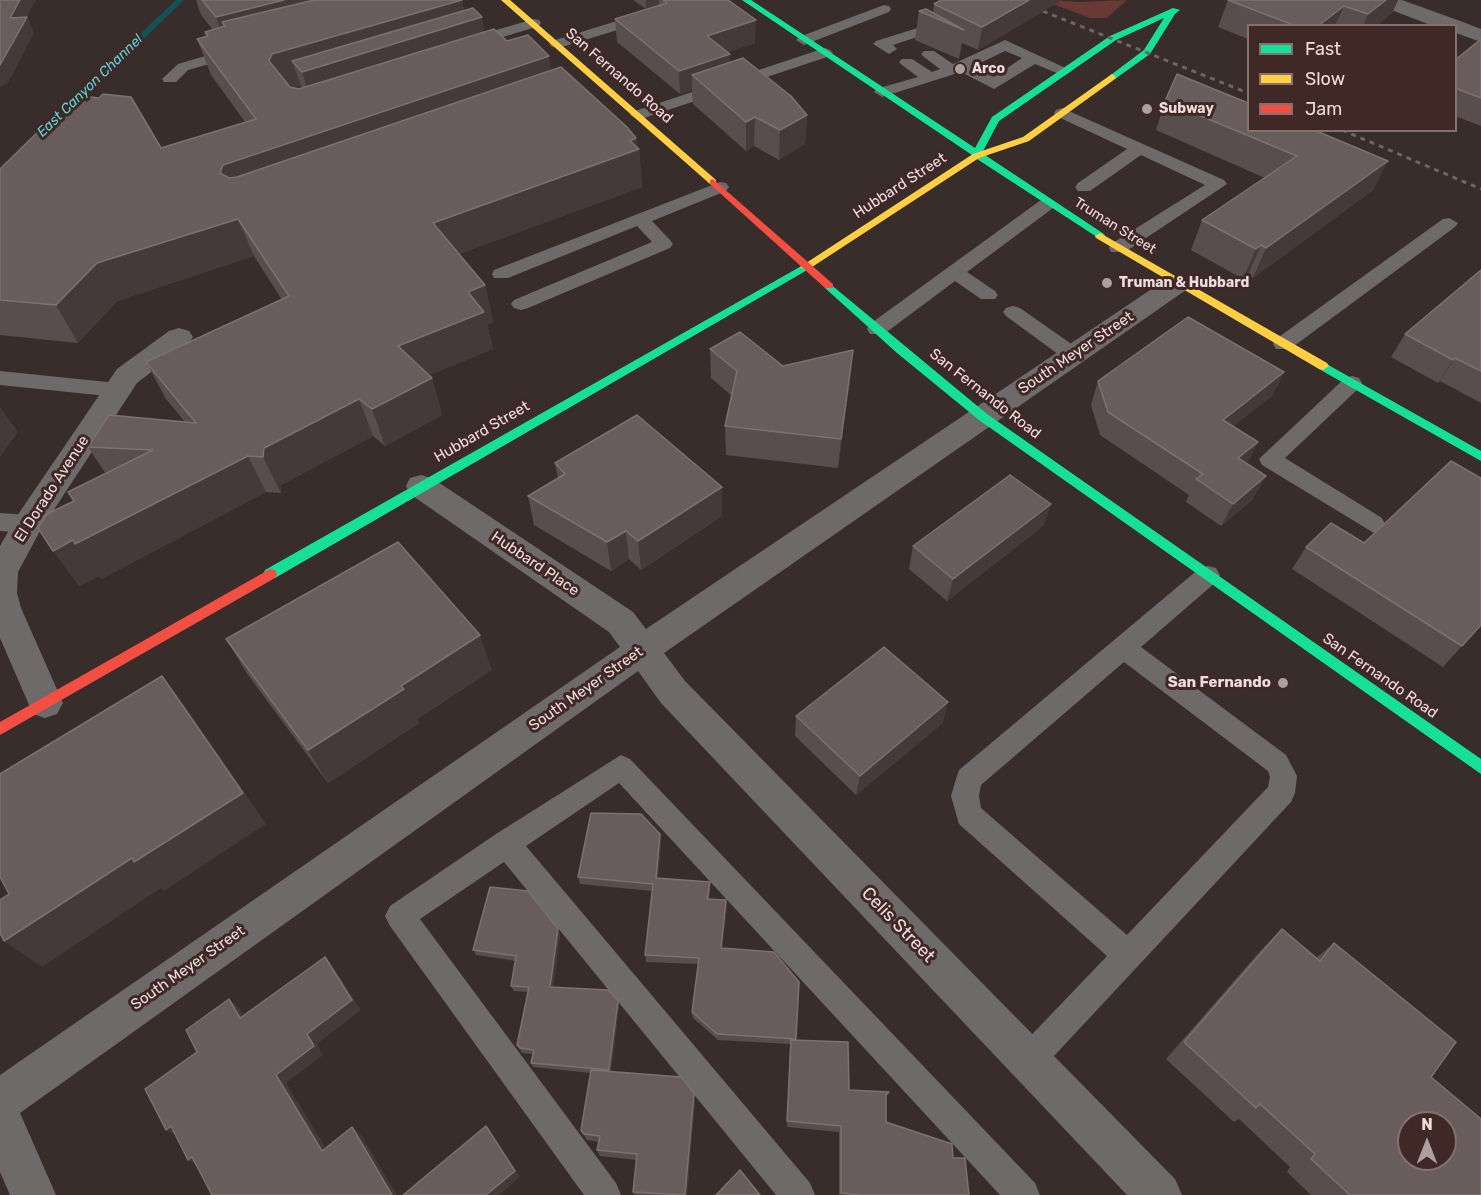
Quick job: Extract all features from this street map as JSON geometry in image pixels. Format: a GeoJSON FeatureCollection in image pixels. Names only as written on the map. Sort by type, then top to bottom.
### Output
{"type":"FeatureCollection","features":[{"type":"Feature","properties":{"kind":"main road","name":"San Fernando Road"},"geometry":{"type":"LineString","coordinates":[[505,0],[720,187],[877,329],[983,417],[1481,767]]}},
{"type":"Feature","properties":{"kind":"main road","name":"Truman Street"},"geometry":{"type":"LineString","coordinates":[[746,0],[1047,204],[1118,249],[1481,457]]}},
{"type":"Feature","properties":{"kind":"main road"},"geometry":{"type":"LineString","coordinates":[[976,156],[995,118],[1113,38],[1171,14],[1189,0]]}},
{"type":"Feature","properties":{"kind":"main road","name":"Hubbard Street"},"geometry":{"type":"LineString","coordinates":[[0,729],[807,266],[976,156],[1026,139],[1147,52],[1171,14]]}},
{"type":"Feature","properties":{"kind":"street"},"geometry":{"type":"LineString","coordinates":[[1383,0],[1449,24]]}},
{"type":"Feature","properties":{"kind":"street"},"geometry":{"type":"LineString","coordinates":[[1457,27],[1481,36]]}},
{"type":"Feature","properties":{"kind":"street","name":"South Meyer Street"},"geometry":{"type":"LineString","coordinates":[[0,1101],[640,651],[1177,284]]}},
{"type":"Feature","properties":{"kind":"street","name":"El Dorado Avenue"},"geometry":{"type":"LineString","coordinates":[[45,704],[4,608],[1,593],[14,523],[136,367],[179,337]]}},
{"type":"Feature","properties":{"kind":"street","name":"Hubbard Place"},"geometry":{"type":"LineString","coordinates":[[421,486],[621,622],[640,651]]}},
{"type":"Feature","properties":{"kind":"street","name":"Celis Street"},"geometry":{"type":"LineString","coordinates":[[640,651],[673,693],[1159,1195]]}},
{"type":"Feature","properties":{"kind":"street"},"geometry":{"type":"LineString","coordinates":[[0,1119],[33,1195]]}},
{"type":"Feature","properties":{"kind":"lane"},"geometry":{"type":"LineString","coordinates":[[536,47],[700,0]]}},
{"type":"Feature","properties":{"kind":"lane"},"geometry":{"type":"LineString","coordinates":[[804,40],[888,11],[911,36]]}},
{"type":"Feature","properties":{"kind":"lane"},"geometry":{"type":"LineString","coordinates":[[455,47],[534,23]]}},
{"type":"Feature","properties":{"kind":"lane"},"geometry":{"type":"LineString","coordinates":[[889,49],[881,44],[924,30],[978,59]]}},
{"type":"Feature","properties":{"kind":"lane"},"geometry":{"type":"LineString","coordinates":[[882,92],[931,78],[1005,45],[1064,71]]}},
{"type":"Feature","properties":{"kind":"lane"},"geometry":{"type":"LineString","coordinates":[[170,78],[183,67],[249,48]]}},
{"type":"Feature","properties":{"kind":"lane"},"geometry":{"type":"LineString","coordinates":[[638,115],[825,53]]}},
{"type":"Feature","properties":{"kind":"lane"},"geometry":{"type":"LineString","coordinates":[[929,54],[994,84],[1004,97],[1017,104]]}},
{"type":"Feature","properties":{"kind":"lane"},"geometry":{"type":"LineString","coordinates":[[994,84],[1033,58]]}},
{"type":"Feature","properties":{"kind":"lane"},"geometry":{"type":"LineString","coordinates":[[907,62],[931,78]]}},
{"type":"Feature","properties":{"kind":"lane"},"geometry":{"type":"LineString","coordinates":[[583,89],[602,83]]}},
{"type":"Feature","properties":{"kind":"lane"},"geometry":{"type":"LineString","coordinates":[[1062,113],[1218,184],[1118,249]]}},
{"type":"Feature","properties":{"kind":"lane"},"geometry":{"type":"LineString","coordinates":[[1084,187],[1140,148]]}},
{"type":"Feature","properties":{"kind":"lane"},"geometry":{"type":"LineString","coordinates":[[501,274],[720,187]]}},
{"type":"Feature","properties":{"kind":"lane"},"geometry":{"type":"LineString","coordinates":[[877,329],[1047,204]]}},
{"type":"Feature","properties":{"kind":"lane"},"geometry":{"type":"LineString","coordinates":[[521,304],[664,244],[640,219]]}},
{"type":"Feature","properties":{"kind":"lane"},"geometry":{"type":"LineString","coordinates":[[1284,344],[1449,223]]}},
{"type":"Feature","properties":{"kind":"lane"},"geometry":{"type":"LineString","coordinates":[[955,272],[988,295]]}},
{"type":"Feature","properties":{"kind":"lane"},"geometry":{"type":"LineString","coordinates":[[1013,312],[1073,355]]}},
{"type":"Feature","properties":{"kind":"lane"},"geometry":{"type":"LineString","coordinates":[[0,378],[117,390]]}},
{"type":"Feature","properties":{"kind":"lane"},"geometry":{"type":"LineString","coordinates":[[1352,383],[1270,459],[1374,524]]}},
{"type":"Feature","properties":{"kind":"lane"},"geometry":{"type":"LineString","coordinates":[[1128,955],[969,815],[965,796],[969,779],[1208,575]]}},
{"type":"Feature","properties":{"kind":"lane"},"geometry":{"type":"LineString","coordinates":[[1029,1060],[1281,793],[1284,776],[1277,763],[1124,648]]}},
{"type":"Feature","properties":{"kind":"lane"},"geometry":{"type":"LineString","coordinates":[[604,1195],[400,916],[621,766],[1023,1195]]}},
{"type":"Feature","properties":{"kind":"lane"},"geometry":{"type":"LineString","coordinates":[[506,843],[798,1195]]}},
{"type":"Feature","properties":{"kind":"shaded area"},"geometry":{"type":"Polygon","coordinates":[[[1043,0],[1080,2],[1127,0],[1107,18],[1090,18],[1043,0]]]}},
{"type":"Feature","properties":{"kind":"building"},"geometry":{"type":"Polygon","coordinates":[[[0,0],[20,0],[10,18],[27,17],[0,65],[0,0]]]}},
{"type":"Feature","properties":{"kind":"building"},"geometry":{"type":"Polygon","coordinates":[[[202,0],[284,0],[216,17],[202,0]]]}},
{"type":"Feature","properties":{"kind":"building"},"geometry":{"type":"Polygon","coordinates":[[[314,0],[462,0],[272,54],[269,61],[290,87],[299,89],[494,29],[507,41],[528,35],[549,56],[223,165],[220,173],[229,178],[561,67],[627,127],[636,138],[630,141],[639,149],[433,223],[485,285],[468,292],[484,312],[398,346],[432,378],[372,409],[359,399],[264,448],[263,457],[248,456],[75,544],[73,540],[53,551],[38,528],[47,514],[74,501],[68,492],[153,450],[88,447],[109,415],[196,423],[146,362],[289,296],[238,219],[97,263],[56,305],[0,300],[0,169],[50,120],[57,121],[82,96],[99,98],[103,94],[131,97],[161,148],[256,119],[197,39],[208,36],[205,32],[225,26],[222,22],[314,0]]]}},
{"type":"Feature","properties":{"kind":"building"},"geometry":{"type":"Polygon","coordinates":[[[663,0],[728,0],[756,20],[707,36],[730,54],[679,71],[615,19],[667,3],[663,0]]]}},
{"type":"Feature","properties":{"kind":"building"},"geometry":{"type":"Polygon","coordinates":[[[941,0],[1029,0],[982,27],[934,4],[941,0]]]}},
{"type":"Feature","properties":{"kind":"building"},"geometry":{"type":"Polygon","coordinates":[[[1228,0],[1386,0],[1368,14],[1344,6],[1321,24],[1291,24],[1228,0]]]}},
{"type":"Feature","properties":{"kind":"building"},"geometry":{"type":"Polygon","coordinates":[[[473,8],[482,17],[302,72],[292,61],[473,8]]]}},
{"type":"Feature","properties":{"kind":"building"},"geometry":{"type":"Polygon","coordinates":[[[926,9],[964,30],[919,11],[926,9]]]}},
{"type":"Feature","properties":{"kind":"building"},"geometry":{"type":"Polygon","coordinates":[[[1481,39],[1481,98],[1457,89],[1457,58],[1481,39]]]}},
{"type":"Feature","properties":{"kind":"building"},"geometry":{"type":"Polygon","coordinates":[[[743,58],[791,96],[807,115],[780,130],[755,117],[746,122],[692,75],[743,58]]]}},
{"type":"Feature","properties":{"kind":"building"},"geometry":{"type":"Polygon","coordinates":[[[1177,74],[1247,103],[1247,132],[1319,132],[1388,161],[1266,248],[1261,245],[1256,249],[1202,220],[1297,156],[1165,101],[1177,74]]]}},
{"type":"Feature","properties":{"kind":"building"},"geometry":{"type":"Polygon","coordinates":[[[1481,270],[1481,371],[1455,358],[1453,360],[1405,334],[1481,270]]]}},
{"type":"Feature","properties":{"kind":"building"},"geometry":{"type":"Polygon","coordinates":[[[1188,317],[1284,372],[1223,420],[1258,442],[1238,458],[1266,476],[1233,504],[1196,479],[1203,474],[1108,412],[1098,381],[1188,317]]]}},
{"type":"Feature","properties":{"kind":"building"},"geometry":{"type":"Polygon","coordinates":[[[740,332],[783,366],[853,350],[841,439],[725,426],[737,371],[710,349],[740,332]]]}},
{"type":"Feature","properties":{"kind":"building"},"geometry":{"type":"Polygon","coordinates":[[[637,415],[722,487],[638,541],[626,531],[607,542],[528,496],[565,474],[555,463],[637,415]]]}},
{"type":"Feature","properties":{"kind":"building"},"geometry":{"type":"Polygon","coordinates":[[[1451,461],[1481,478],[1481,625],[1462,646],[1306,547],[1331,523],[1364,543],[1451,461]]]}},
{"type":"Feature","properties":{"kind":"building"},"geometry":{"type":"Polygon","coordinates":[[[1010,475],[1051,504],[953,579],[913,546],[1010,475]]]}},
{"type":"Feature","properties":{"kind":"building"},"geometry":{"type":"Polygon","coordinates":[[[398,542],[480,635],[401,686],[404,689],[308,750],[226,639],[398,542]]]}},
{"type":"Feature","properties":{"kind":"building"},"geometry":{"type":"Polygon","coordinates":[[[884,647],[948,702],[860,776],[796,716],[884,647]]]}},
{"type":"Feature","properties":{"kind":"building"},"geometry":{"type":"Polygon","coordinates":[[[162,676],[243,793],[134,862],[132,858],[4,941],[0,933],[0,900],[9,894],[0,877],[0,774],[162,676]]]}},
{"type":"Feature","properties":{"kind":"building"},"geometry":{"type":"Polygon","coordinates":[[[591,813],[641,814],[660,834],[656,878],[710,882],[707,899],[726,900],[721,948],[774,952],[799,982],[796,1039],[717,1034],[692,1012],[699,958],[645,955],[653,884],[578,877],[591,813]]]}},
{"type":"Feature","properties":{"kind":"building"},"geometry":{"type":"Polygon","coordinates":[[[490,887],[528,891],[558,929],[550,987],[608,990],[618,1001],[609,1070],[531,1063],[534,1050],[520,1048],[517,1045],[529,987],[511,986],[516,956],[473,950],[490,887]]]}},
{"type":"Feature","properties":{"kind":"building"},"geometry":{"type":"Polygon","coordinates":[[[1282,929],[1320,961],[1334,943],[1456,1042],[1431,1077],[1481,1119],[1481,1195],[1350,1195],[1311,1159],[1315,1154],[1260,1104],[1256,1108],[1184,1042],[1282,929]]]}},
{"type":"Feature","properties":{"kind":"building"},"geometry":{"type":"Polygon","coordinates":[[[325,957],[352,1000],[307,1034],[314,1046],[276,1075],[322,1151],[352,1127],[392,1195],[212,1195],[192,1157],[188,1160],[171,1126],[166,1130],[145,1089],[197,1052],[186,1030],[229,999],[240,1018],[325,957]]]}},
{"type":"Feature","properties":{"kind":"building"},"geometry":{"type":"Polygon","coordinates":[[[791,1040],[848,1042],[849,1090],[889,1092],[886,1095],[886,1122],[952,1144],[953,1158],[965,1158],[969,1195],[841,1193],[841,1126],[787,1121],[791,1040]]]}},
{"type":"Feature","properties":{"kind":"building"},"geometry":{"type":"Polygon","coordinates":[[[591,1070],[681,1077],[694,1093],[685,1195],[633,1192],[637,1154],[597,1150],[600,1136],[584,1134],[581,1130],[591,1070]]]}},
{"type":"Feature","properties":{"kind":"building"},"geometry":{"type":"Polygon","coordinates":[[[486,1126],[515,1171],[486,1195],[403,1195],[486,1126]]]}},
{"type":"Feature","properties":{"kind":"building"},"geometry":{"type":"Polygon","coordinates":[[[740,1170],[760,1195],[716,1195],[740,1170]]]}},
{"type":"Feature","properties":{"kind":"waterway","name":"East Canyon Channel"},"geometry":{"type":"LineString","coordinates":[[42,132],[180,0]]}},
{"type":"Feature","properties":{"kind":"railway"},"geometry":{"type":"LineString","coordinates":[[1015,0],[1247,93]]}},
{"type":"Feature","properties":{"kind":"railway"},"geometry":{"type":"LineString","coordinates":[[1347,132],[1481,189]]}},
{"type":"Feature","properties":{"kind":"traffic: fast"},"geometry":{"type":"LineString","coordinates":[[746,0],[1100,236]]}},
{"type":"Feature","properties":{"kind":"traffic: fast"},"geometry":{"type":"LineString","coordinates":[[976,156],[995,119],[1113,38],[1176,10]]}},
{"type":"Feature","properties":{"kind":"traffic: fast"},"geometry":{"type":"LineString","coordinates":[[1112,77],[1147,52],[1171,14]]}},
{"type":"Feature","properties":{"kind":"traffic: fast"},"geometry":{"type":"LineString","coordinates":[[270,574],[805,267]]}},
{"type":"Feature","properties":{"kind":"traffic: fast"},"geometry":{"type":"LineString","coordinates":[[829,286],[901,350],[983,417],[1481,767]]}},
{"type":"Feature","properties":{"kind":"traffic: fast"},"geometry":{"type":"LineString","coordinates":[[1323,366],[1481,457]]}},
{"type":"Feature","properties":{"kind":"traffic: slow"},"geometry":{"type":"LineString","coordinates":[[505,0],[713,182]]}},
{"type":"Feature","properties":{"kind":"traffic: slow"},"geometry":{"type":"LineString","coordinates":[[805,267],[976,156],[1026,139],[1112,77]]}},
{"type":"Feature","properties":{"kind":"traffic: slow"},"geometry":{"type":"LineString","coordinates":[[1100,236],[1323,366]]}},
{"type":"Feature","properties":{"kind":"traffic: jam"},"geometry":{"type":"LineString","coordinates":[[713,182],[829,286]]}},
{"type":"Feature","properties":{"kind":"traffic: jam"},"geometry":{"type":"LineString","coordinates":[[0,729],[270,574]]}},
{"type":"Feature","properties":{"kind":"place","name":"Arco"},"geometry":{"type":"Point","coordinates":[960,69]}},
{"type":"Feature","properties":{"kind":"place","name":"Subway"},"geometry":{"type":"Point","coordinates":[1147,109]}},
{"type":"Feature","properties":{"kind":"place","name":"Truman & Hubbard"},"geometry":{"type":"Point","coordinates":[1107,283]}},
{"type":"Feature","properties":{"kind":"place","name":"San Fernando"},"geometry":{"type":"Point","coordinates":[1283,683]}}]}
